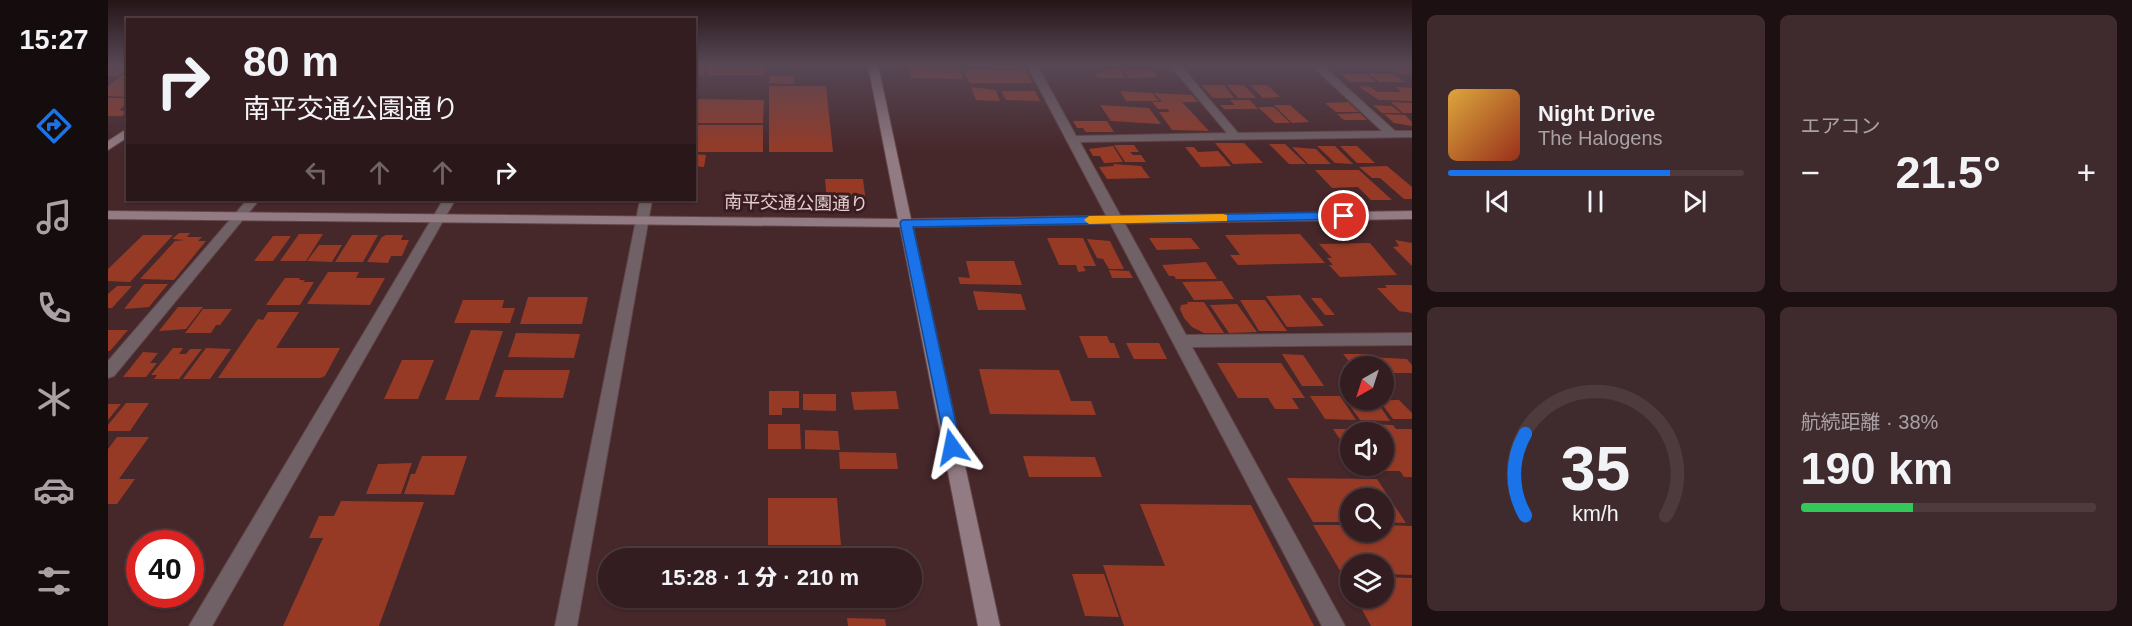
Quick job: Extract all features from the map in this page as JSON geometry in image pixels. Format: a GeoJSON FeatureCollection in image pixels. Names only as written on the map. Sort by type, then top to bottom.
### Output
{"type":"FeatureCollection","features":[{"type":"Feature","properties":{"kind":"street"},"geometry":{"type":"LineString","coordinates":[[879,94],[989,626]]}},
{"type":"Feature","properties":{"kind":"street"},"geometry":{"type":"LineString","coordinates":[[1048,94],[1335,626]]}},
{"type":"Feature","properties":{"kind":"street"},"geometry":{"type":"LineString","coordinates":[[1200,94],[1234,135]]}},
{"type":"Feature","properties":{"kind":"street"},"geometry":{"type":"LineString","coordinates":[[1348,94],[1392,134]]}},
{"type":"Feature","properties":{"kind":"street"},"geometry":{"type":"LineString","coordinates":[[108,147],[126,133]]}},
{"type":"Feature","properties":{"kind":"street"},"geometry":{"type":"LineString","coordinates":[[1072,139],[1412,134]]}},
{"type":"Feature","properties":{"kind":"street"},"geometry":{"type":"LineString","coordinates":[[108,372],[252,201]]}},
{"type":"Feature","properties":{"kind":"street"},"geometry":{"type":"LineString","coordinates":[[200,626],[448,201]]}},
{"type":"Feature","properties":{"kind":"street"},"geometry":{"type":"LineString","coordinates":[[566,626],[646,201]]}},
{"type":"Feature","properties":{"kind":"street","name":"南平交通公園通り"},"geometry":{"type":"LineString","coordinates":[[108,215],[906,223],[1412,215]]}},
{"type":"Feature","properties":{"kind":"street"},"geometry":{"type":"LineString","coordinates":[[1183,341],[1409,343]]}},
{"type":"Feature","properties":{"kind":"shaded area"},"geometry":{"type":"Polygon","coordinates":[[[270,201],[430,201],[425,203],[270,201]]]}},
{"type":"Feature","properties":{"kind":"building"},"geometry":{"type":"Polygon","coordinates":[[[108,94],[126,94],[126,97],[108,94]]]}},
{"type":"Feature","properties":{"kind":"building"},"geometry":{"type":"Polygon","coordinates":[[[769,94],[827,94],[833,152],[769,152],[769,94]]]}},
{"type":"Feature","properties":{"kind":"building"},"geometry":{"type":"Polygon","coordinates":[[[974,94],[998,94],[1000,101],[976,100],[974,94]]]}},
{"type":"Feature","properties":{"kind":"building"},"geometry":{"type":"Polygon","coordinates":[[[1003,94],[1037,94],[1040,101],[1006,100],[1003,94]]]}},
{"type":"Feature","properties":{"kind":"building"},"geometry":{"type":"Polygon","coordinates":[[[1122,94],[1153,94],[1159,101],[1126,101],[1122,94]]]}},
{"type":"Feature","properties":{"kind":"building"},"geometry":{"type":"Polygon","coordinates":[[[1155,94],[1192,95],[1198,102],[1182,102],[1209,131],[1172,130],[1159,112],[1169,112],[1168,109],[1158,109],[1152,102],[1162,102],[1155,94]]]}},
{"type":"Feature","properties":{"kind":"building"},"geometry":{"type":"Polygon","coordinates":[[[1210,94],[1231,94],[1234,98],[1213,98],[1210,94]]]}},
{"type":"Feature","properties":{"kind":"building"},"geometry":{"type":"Polygon","coordinates":[[[1235,94],[1253,94],[1256,98],[1238,98],[1235,94]]]}},
{"type":"Feature","properties":{"kind":"building"},"geometry":{"type":"Polygon","coordinates":[[[1259,94],[1277,94],[1280,97],[1263,98],[1259,94]]]}},
{"type":"Feature","properties":{"kind":"building"},"geometry":{"type":"Polygon","coordinates":[[[1370,94],[1412,94],[1412,101],[1379,100],[1370,94]]]}},
{"type":"Feature","properties":{"kind":"building"},"geometry":{"type":"Polygon","coordinates":[[[108,98],[126,98],[126,105],[119,110],[126,113],[122,116],[108,116],[108,98]]]}},
{"type":"Feature","properties":{"kind":"building"},"geometry":{"type":"Polygon","coordinates":[[[696,99],[764,100],[763,123],[696,123],[696,99]]]}},
{"type":"Feature","properties":{"kind":"building"},"geometry":{"type":"Polygon","coordinates":[[[1230,100],[1250,100],[1258,109],[1224,109],[1220,105],[1235,105],[1230,100]]]}},
{"type":"Feature","properties":{"kind":"building"},"geometry":{"type":"Polygon","coordinates":[[[1348,102],[1359,112],[1336,112],[1325,103],[1348,102]]]}},
{"type":"Feature","properties":{"kind":"building"},"geometry":{"type":"Polygon","coordinates":[[[1391,102],[1412,103],[1412,113],[1403,113],[1391,102]]]}},
{"type":"Feature","properties":{"kind":"building"},"geometry":{"type":"Polygon","coordinates":[[[1100,105],[1149,108],[1161,124],[1111,121],[1100,105]]]}},
{"type":"Feature","properties":{"kind":"building"},"geometry":{"type":"Polygon","coordinates":[[[1274,105],[1290,105],[1309,122],[1292,123],[1274,105]]]}},
{"type":"Feature","properties":{"kind":"building"},"geometry":{"type":"Polygon","coordinates":[[[1373,105],[1392,106],[1401,113],[1382,113],[1373,105]]]}},
{"type":"Feature","properties":{"kind":"building"},"geometry":{"type":"Polygon","coordinates":[[[1258,107],[1274,107],[1290,123],[1275,123],[1258,107]]]}},
{"type":"Feature","properties":{"kind":"building"},"geometry":{"type":"Polygon","coordinates":[[[1360,113],[1367,120],[1344,120],[1337,114],[1360,113]]]}},
{"type":"Feature","properties":{"kind":"building"},"geometry":{"type":"Polygon","coordinates":[[[1384,114],[1405,115],[1412,122],[1412,126],[1394,123],[1384,114]]]}},
{"type":"Feature","properties":{"kind":"building"},"geometry":{"type":"Polygon","coordinates":[[[1073,121],[1107,121],[1114,132],[1086,132],[1083,128],[1077,128],[1073,121]]]}},
{"type":"Feature","properties":{"kind":"building"},"geometry":{"type":"Polygon","coordinates":[[[697,125],[763,125],[763,152],[696,152],[697,125]]]}},
{"type":"Feature","properties":{"kind":"building"},"geometry":{"type":"Polygon","coordinates":[[[1215,143],[1244,143],[1263,163],[1233,164],[1215,143]]]}},
{"type":"Feature","properties":{"kind":"building"},"geometry":{"type":"Polygon","coordinates":[[[1269,144],[1285,144],[1306,164],[1289,164],[1269,144]]]}},
{"type":"Feature","properties":{"kind":"building"},"geometry":{"type":"Polygon","coordinates":[[[1114,145],[1134,145],[1139,152],[1130,152],[1133,155],[1141,155],[1146,162],[1125,162],[1114,145]]]}},
{"type":"Feature","properties":{"kind":"building"},"geometry":{"type":"Polygon","coordinates":[[[1113,146],[1123,162],[1104,163],[1100,156],[1093,156],[1089,149],[1113,146]]]}},
{"type":"Feature","properties":{"kind":"building"},"geometry":{"type":"Polygon","coordinates":[[[1317,146],[1335,146],[1353,164],[1335,163],[1317,146]]]}},
{"type":"Feature","properties":{"kind":"building"},"geometry":{"type":"Polygon","coordinates":[[[1340,146],[1357,146],[1375,163],[1357,163],[1340,146]]]}},
{"type":"Feature","properties":{"kind":"building"},"geometry":{"type":"Polygon","coordinates":[[[1185,147],[1194,147],[1198,152],[1218,151],[1231,166],[1201,167],[1185,147]]]}},
{"type":"Feature","properties":{"kind":"building"},"geometry":{"type":"Polygon","coordinates":[[[1292,147],[1316,149],[1331,164],[1308,164],[1292,147]]]}},
{"type":"Feature","properties":{"kind":"building"},"geometry":{"type":"Polygon","coordinates":[[[696,154],[706,155],[704,167],[696,166],[696,154]]]}},
{"type":"Feature","properties":{"kind":"building"},"geometry":{"type":"Polygon","coordinates":[[[1113,164],[1141,166],[1150,178],[1107,179],[1099,167],[1114,166],[1113,164]]]}},
{"type":"Feature","properties":{"kind":"building"},"geometry":{"type":"Polygon","coordinates":[[[1387,166],[1412,187],[1412,199],[1404,199],[1380,178],[1372,178],[1359,167],[1387,166]]]}},
{"type":"Feature","properties":{"kind":"building"},"geometry":{"type":"Polygon","coordinates":[[[1315,170],[1359,170],[1392,200],[1371,200],[1358,187],[1332,188],[1315,170]]]}},
{"type":"Feature","properties":{"kind":"building"},"geometry":{"type":"Polygon","coordinates":[[[825,179],[863,179],[866,203],[827,202],[825,179]]]}},
{"type":"Feature","properties":{"kind":"building"},"geometry":{"type":"Polygon","coordinates":[[[179,233],[190,233],[187,237],[202,237],[198,241],[206,241],[174,280],[140,279],[175,241],[185,240],[172,239],[179,233]]]}},
{"type":"Feature","properties":{"kind":"building"},"geometry":{"type":"Polygon","coordinates":[[[299,234],[323,234],[306,261],[280,261],[299,234]]]}},
{"type":"Feature","properties":{"kind":"building"},"geometry":{"type":"Polygon","coordinates":[[[1300,234],[1325,263],[1238,265],[1230,255],[1240,255],[1225,235],[1300,234]]]}},
{"type":"Feature","properties":{"kind":"building"},"geometry":{"type":"Polygon","coordinates":[[[143,235],[173,235],[130,282],[108,281],[108,269],[143,235]]]}},
{"type":"Feature","properties":{"kind":"building"},"geometry":{"type":"Polygon","coordinates":[[[352,235],[378,235],[363,262],[335,262],[352,235]]]}},
{"type":"Feature","properties":{"kind":"building"},"geometry":{"type":"Polygon","coordinates":[[[403,235],[401,240],[409,240],[402,256],[391,256],[388,263],[367,262],[382,237],[403,235]]]}},
{"type":"Feature","properties":{"kind":"building"},"geometry":{"type":"Polygon","coordinates":[[[273,236],[291,236],[273,261],[254,261],[273,236]]]}},
{"type":"Feature","properties":{"kind":"building"},"geometry":{"type":"Polygon","coordinates":[[[1047,238],[1083,238],[1096,266],[1083,266],[1086,271],[1078,272],[1076,265],[1059,265],[1047,238]]]}},
{"type":"Feature","properties":{"kind":"building"},"geometry":{"type":"Polygon","coordinates":[[[1149,238],[1191,238],[1200,249],[1157,250],[1149,238]]]}},
{"type":"Feature","properties":{"kind":"building"},"geometry":{"type":"Polygon","coordinates":[[[1087,239],[1110,241],[1124,269],[1109,269],[1103,259],[1097,258],[1087,239]]]}},
{"type":"Feature","properties":{"kind":"building"},"geometry":{"type":"Polygon","coordinates":[[[1395,240],[1412,243],[1412,266],[1393,247],[1399,246],[1395,240]]]}},
{"type":"Feature","properties":{"kind":"building"},"geometry":{"type":"Polygon","coordinates":[[[1370,243],[1397,275],[1340,277],[1329,265],[1333,265],[1327,258],[1332,258],[1319,244],[1370,243]]]}},
{"type":"Feature","properties":{"kind":"building"},"geometry":{"type":"Polygon","coordinates":[[[319,245],[342,245],[332,262],[307,261],[319,245]]]}},
{"type":"Feature","properties":{"kind":"building"},"geometry":{"type":"Polygon","coordinates":[[[966,261],[1014,261],[1022,285],[960,284],[958,277],[970,278],[966,261]]]}},
{"type":"Feature","properties":{"kind":"building"},"geometry":{"type":"Polygon","coordinates":[[[1206,262],[1217,279],[1176,279],[1174,276],[1169,276],[1162,265],[1206,262]]]}},
{"type":"Feature","properties":{"kind":"building"},"geometry":{"type":"Polygon","coordinates":[[[1109,270],[1129,271],[1133,278],[1112,278],[1109,270]]]}},
{"type":"Feature","properties":{"kind":"building"},"geometry":{"type":"Polygon","coordinates":[[[328,272],[359,272],[356,278],[385,278],[370,305],[307,304],[328,272]]]}},
{"type":"Feature","properties":{"kind":"building"},"geometry":{"type":"Polygon","coordinates":[[[285,278],[300,278],[299,280],[305,280],[303,282],[314,282],[300,305],[266,305],[285,278]]]}},
{"type":"Feature","properties":{"kind":"building"},"geometry":{"type":"Polygon","coordinates":[[[1222,281],[1234,299],[1194,300],[1182,282],[1222,281]]]}},
{"type":"Feature","properties":{"kind":"building"},"geometry":{"type":"Polygon","coordinates":[[[144,284],[168,284],[149,307],[124,309],[144,284]]]}},
{"type":"Feature","properties":{"kind":"building"},"geometry":{"type":"Polygon","coordinates":[[[1385,285],[1412,285],[1412,313],[1399,311],[1377,288],[1387,288],[1385,285]]]}},
{"type":"Feature","properties":{"kind":"building"},"geometry":{"type":"Polygon","coordinates":[[[117,286],[132,286],[112,308],[108,308],[108,294],[117,286]]]}},
{"type":"Feature","properties":{"kind":"building"},"geometry":{"type":"Polygon","coordinates":[[[973,291],[1021,294],[1026,310],[978,310],[973,291]]]}},
{"type":"Feature","properties":{"kind":"building"},"geometry":{"type":"Polygon","coordinates":[[[1300,295],[1324,326],[1287,327],[1266,296],[1300,295]]]}},
{"type":"Feature","properties":{"kind":"building"},"geometry":{"type":"Polygon","coordinates":[[[528,297],[588,297],[582,324],[520,324],[528,297]]]}},
{"type":"Feature","properties":{"kind":"building"},"geometry":{"type":"Polygon","coordinates":[[[1311,298],[1321,298],[1335,315],[1325,315],[1311,298]]]}},
{"type":"Feature","properties":{"kind":"building"},"geometry":{"type":"Polygon","coordinates":[[[463,300],[504,300],[502,308],[515,308],[510,323],[454,323],[463,300]]]}},
{"type":"Feature","properties":{"kind":"building"},"geometry":{"type":"Polygon","coordinates":[[[1240,300],[1265,300],[1287,331],[1259,331],[1240,300]]]}},
{"type":"Feature","properties":{"kind":"building"},"geometry":{"type":"Polygon","coordinates":[[[1187,302],[1204,302],[1224,333],[1204,333],[1192,327],[1180,309],[1181,305],[1188,304],[1187,302]]]}},
{"type":"Feature","properties":{"kind":"building"},"geometry":{"type":"Polygon","coordinates":[[[1237,304],[1257,332],[1229,333],[1210,305],[1237,304]]]}},
{"type":"Feature","properties":{"kind":"building"},"geometry":{"type":"Polygon","coordinates":[[[178,307],[203,307],[186,329],[159,331],[178,307]]]}},
{"type":"Feature","properties":{"kind":"building"},"geometry":{"type":"Polygon","coordinates":[[[203,309],[232,309],[211,333],[185,333],[203,309]]]}},
{"type":"Feature","properties":{"kind":"building"},"geometry":{"type":"Polygon","coordinates":[[[268,312],[299,312],[276,348],[340,348],[325,376],[320,378],[218,378],[258,319],[263,320],[268,312]]]}},
{"type":"Feature","properties":{"kind":"building"},"geometry":{"type":"Polygon","coordinates":[[[108,330],[128,330],[110,351],[108,351],[108,330]]]}},
{"type":"Feature","properties":{"kind":"building"},"geometry":{"type":"Polygon","coordinates":[[[471,330],[503,331],[479,400],[445,400],[471,330]]]}},
{"type":"Feature","properties":{"kind":"building"},"geometry":{"type":"Polygon","coordinates":[[[516,333],[580,334],[574,358],[508,357],[516,333]]]}},
{"type":"Feature","properties":{"kind":"building"},"geometry":{"type":"Polygon","coordinates":[[[1079,336],[1107,336],[1110,343],[1114,343],[1120,358],[1088,358],[1079,336]]]}},
{"type":"Feature","properties":{"kind":"building"},"geometry":{"type":"Polygon","coordinates":[[[1126,343],[1159,343],[1167,359],[1134,359],[1126,343]]]}},
{"type":"Feature","properties":{"kind":"building"},"geometry":{"type":"Polygon","coordinates":[[[173,348],[183,348],[179,354],[186,354],[190,349],[202,349],[179,379],[154,379],[157,375],[151,375],[173,348]]]}},
{"type":"Feature","properties":{"kind":"building"},"geometry":{"type":"Polygon","coordinates":[[[206,348],[231,349],[210,379],[183,379],[206,348]]]}},
{"type":"Feature","properties":{"kind":"building"},"geometry":{"type":"Polygon","coordinates":[[[143,352],[158,353],[150,363],[157,363],[146,377],[123,377],[143,352]]]}},
{"type":"Feature","properties":{"kind":"building"},"geometry":{"type":"Polygon","coordinates":[[[1282,354],[1303,355],[1324,386],[1302,386],[1282,354]]]}},
{"type":"Feature","properties":{"kind":"building"},"geometry":{"type":"Polygon","coordinates":[[[1343,354],[1367,354],[1368,356],[1345,356],[1343,354]]]}},
{"type":"Feature","properties":{"kind":"building"},"geometry":{"type":"Polygon","coordinates":[[[1394,358],[1407,359],[1412,365],[1412,373],[1394,373],[1394,358]]]}},
{"type":"Feature","properties":{"kind":"building"},"geometry":{"type":"Polygon","coordinates":[[[402,360],[434,360],[418,399],[384,399],[402,360]]]}},
{"type":"Feature","properties":{"kind":"building"},"geometry":{"type":"Polygon","coordinates":[[[1217,363],[1281,363],[1305,398],[1292,398],[1299,409],[1275,409],[1268,398],[1238,398],[1217,363]]]}},
{"type":"Feature","properties":{"kind":"building"},"geometry":{"type":"Polygon","coordinates":[[[979,369],[1059,370],[1071,401],[1091,401],[1096,415],[990,414],[979,369]]]}},
{"type":"Feature","properties":{"kind":"building"},"geometry":{"type":"Polygon","coordinates":[[[504,370],[570,370],[563,398],[495,397],[504,370]]]}},
{"type":"Feature","properties":{"kind":"building"},"geometry":{"type":"Polygon","coordinates":[[[769,391],[799,391],[799,408],[782,408],[782,415],[769,415],[769,391]]]}},
{"type":"Feature","properties":{"kind":"building"},"geometry":{"type":"Polygon","coordinates":[[[896,391],[899,409],[854,410],[851,392],[896,391]]]}},
{"type":"Feature","properties":{"kind":"building"},"geometry":{"type":"Polygon","coordinates":[[[803,394],[836,394],[836,411],[803,410],[803,394]]]}},
{"type":"Feature","properties":{"kind":"building"},"geometry":{"type":"Polygon","coordinates":[[[1310,396],[1340,396],[1340,410],[1349,410],[1356,420],[1325,419],[1310,396]]]}},
{"type":"Feature","properties":{"kind":"building"},"geometry":{"type":"Polygon","coordinates":[[[1394,400],[1399,400],[1412,413],[1412,419],[1393,419],[1386,410],[1394,410],[1394,400]]]}},
{"type":"Feature","properties":{"kind":"building"},"geometry":{"type":"Polygon","coordinates":[[[126,403],[149,403],[130,431],[108,431],[108,425],[126,403]]]}},
{"type":"Feature","properties":{"kind":"building"},"geometry":{"type":"Polygon","coordinates":[[[108,404],[121,404],[108,420],[108,404]]]}},
{"type":"Feature","properties":{"kind":"building"},"geometry":{"type":"Polygon","coordinates":[[[1353,410],[1382,410],[1390,421],[1360,420],[1353,410]]]}},
{"type":"Feature","properties":{"kind":"building"},"geometry":{"type":"Polygon","coordinates":[[[768,424],[800,424],[801,449],[768,449],[768,424]]]}},
{"type":"Feature","properties":{"kind":"building"},"geometry":{"type":"Polygon","coordinates":[[[1394,426],[1396,429],[1412,429],[1412,477],[1404,477],[1400,471],[1394,471],[1394,426]]]}},
{"type":"Feature","properties":{"kind":"building"},"geometry":{"type":"Polygon","coordinates":[[[1333,429],[1340,429],[1340,439],[1333,429]]]}},
{"type":"Feature","properties":{"kind":"building"},"geometry":{"type":"Polygon","coordinates":[[[805,430],[838,431],[840,450],[805,449],[805,430]]]}},
{"type":"Feature","properties":{"kind":"building"},"geometry":{"type":"Polygon","coordinates":[[[117,437],[149,437],[119,479],[135,479],[117,504],[108,504],[108,449],[117,437]]]}},
{"type":"Feature","properties":{"kind":"building"},"geometry":{"type":"Polygon","coordinates":[[[839,452],[896,453],[898,469],[840,469],[839,452]]]}},
{"type":"Feature","properties":{"kind":"building"},"geometry":{"type":"Polygon","coordinates":[[[422,456],[467,456],[454,495],[404,494],[411,474],[415,474],[422,456]]]}},
{"type":"Feature","properties":{"kind":"building"},"geometry":{"type":"Polygon","coordinates":[[[1023,456],[1095,457],[1102,477],[1029,477],[1023,456]]]}},
{"type":"Feature","properties":{"kind":"building"},"geometry":{"type":"Polygon","coordinates":[[[412,463],[401,494],[366,494],[378,464],[412,463]]]}},
{"type":"Feature","properties":{"kind":"building"},"geometry":{"type":"Polygon","coordinates":[[[1287,478],[1377,479],[1383,488],[1340,488],[1340,522],[1313,522],[1287,478]]]}},
{"type":"Feature","properties":{"kind":"building"},"geometry":{"type":"Polygon","coordinates":[[[768,498],[837,498],[841,545],[768,545],[768,498]]]}},
{"type":"Feature","properties":{"kind":"building"},"geometry":{"type":"Polygon","coordinates":[[[341,501],[424,502],[379,626],[283,626],[323,538],[309,538],[319,516],[334,516],[341,501]]]}},
{"type":"Feature","properties":{"kind":"building"},"geometry":{"type":"Polygon","coordinates":[[[1140,504],[1251,505],[1314,626],[1124,626],[1103,565],[1165,566],[1140,504]]]}},
{"type":"Feature","properties":{"kind":"building"},"geometry":{"type":"Polygon","coordinates":[[[1394,505],[1406,523],[1394,522],[1394,505]]]}},
{"type":"Feature","properties":{"kind":"building"},"geometry":{"type":"Polygon","coordinates":[[[1313,525],[1340,525],[1340,542],[1394,542],[1394,525],[1412,526],[1412,575],[1394,574],[1394,554],[1340,554],[1340,571],[1313,525]]]}},
{"type":"Feature","properties":{"kind":"building"},"geometry":{"type":"Polygon","coordinates":[[[1072,574],[1104,574],[1119,617],[1085,616],[1072,574]]]}},
{"type":"Feature","properties":{"kind":"building"},"geometry":{"type":"Polygon","coordinates":[[[1394,577],[1412,578],[1412,626],[1371,626],[1361,608],[1394,608],[1394,577]]]}},
{"type":"Feature","properties":{"kind":"building"},"geometry":{"type":"Polygon","coordinates":[[[847,618],[885,619],[886,626],[848,626],[847,618]]]}},
{"type":"Feature","properties":{"kind":"slow traffic"},"geometry":{"type":"LineString","coordinates":[[1089,220],[1223,218]]}},
{"type":"Feature","properties":{"kind":"route"},"geometry":{"type":"LineString","coordinates":[[952,447],[906,223],[1344,216]]}}]}
